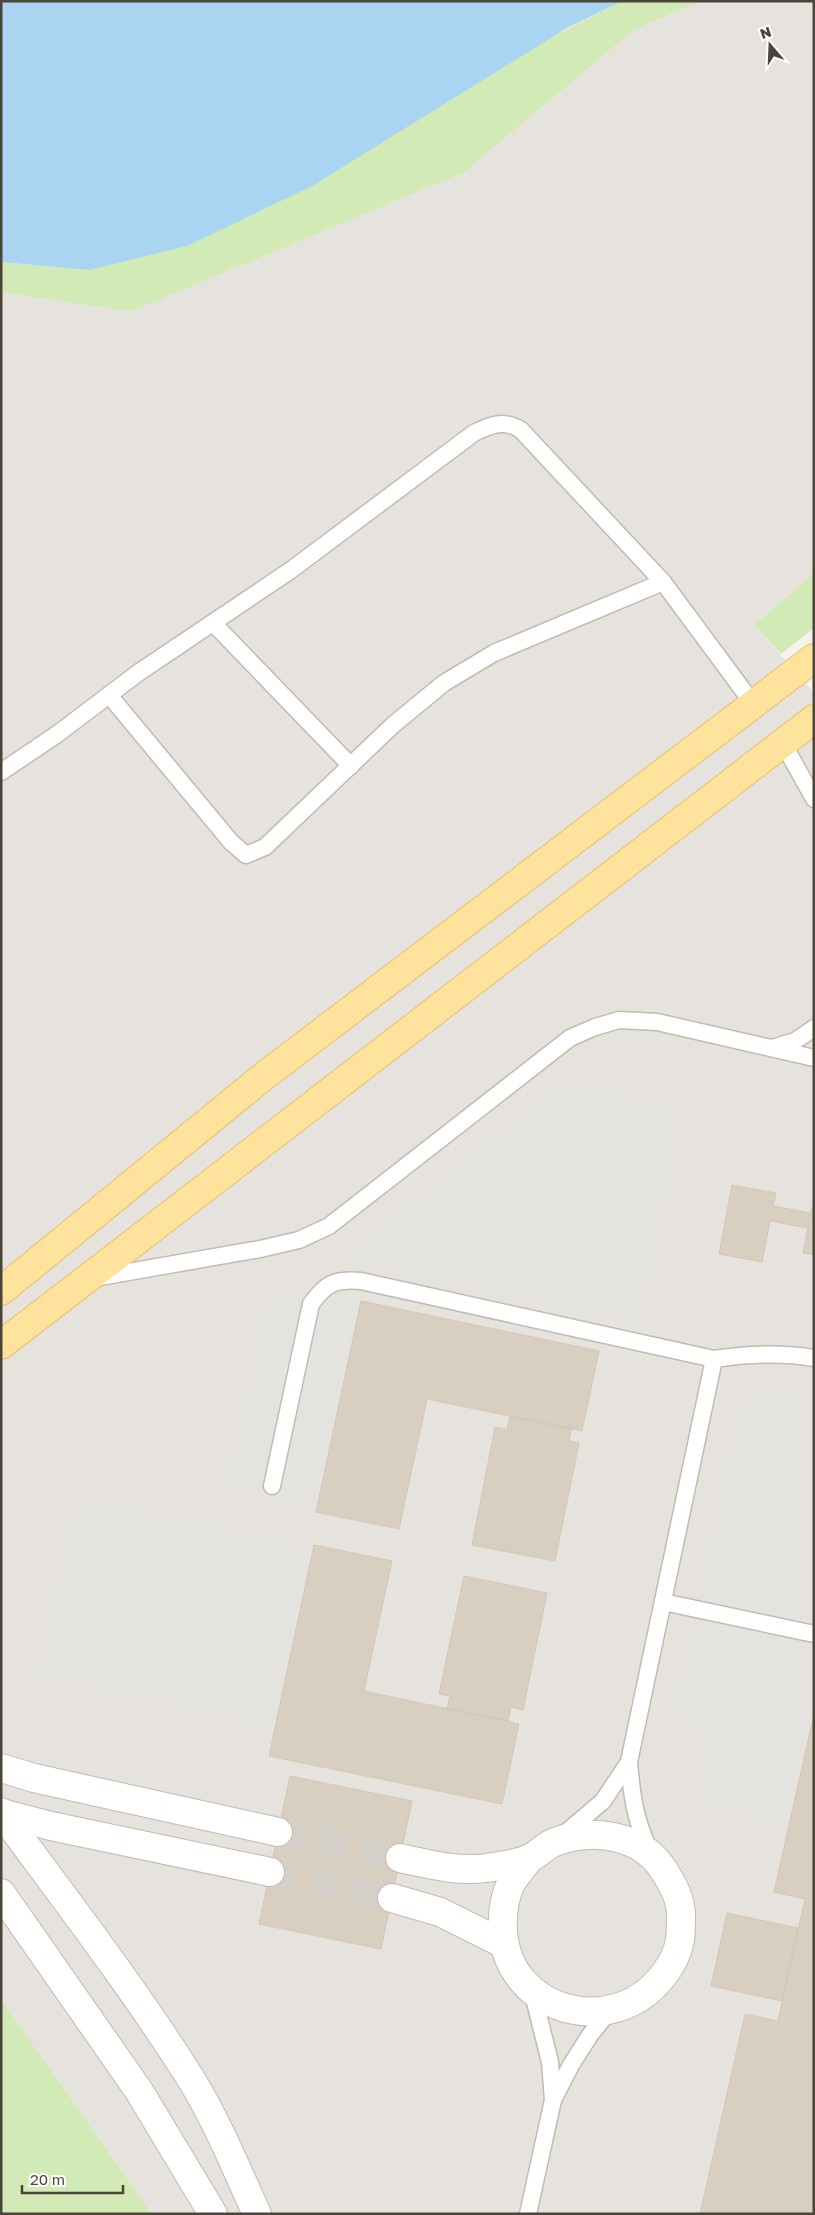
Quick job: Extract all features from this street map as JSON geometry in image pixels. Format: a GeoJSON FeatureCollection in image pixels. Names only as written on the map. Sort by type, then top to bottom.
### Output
{"type":"FeatureCollection","features":[{"type":"Feature","properties":{"kind":"main road"},"geometry":{"type":"LineString","coordinates":[[1,1291],[264,1076],[814,658]]}},
{"type":"Feature","properties":{"kind":"main road"},"geometry":{"type":"LineString","coordinates":[[1,1346],[814,719]]}},
{"type":"Feature","properties":{"kind":"street"},"geometry":{"type":"LineString","coordinates":[[1,1768],[34,1778],[278,1832]]}},
{"type":"Feature","properties":{"kind":"street"},"geometry":{"type":"LineString","coordinates":[[2,1813],[270,1872]]}},
{"type":"Feature","properties":{"kind":"street"},"geometry":{"type":"LineString","coordinates":[[2,1813],[115,1968],[187,2072],[219,2131],[257,2214]]}},
{"type":"Feature","properties":{"kind":"street"},"geometry":{"type":"LineString","coordinates":[[580,1834],[608,1835],[635,1845],[652,1858],[658,1862],[674,1885],[681,1913],[680,1941],[670,1968],[652,1990],[625,2006],[595,2013],[565,2009],[537,1995],[516,1972],[504,1944],[502,1913],[511,1883],[529,1859],[553,1842],[580,1834]]}},
{"type":"Feature","properties":{"kind":"street"},"geometry":{"type":"LineString","coordinates":[[400,1858],[450,1868],[484,1868],[529,1859]]}},
{"type":"Feature","properties":{"kind":"street"},"geometry":{"type":"LineString","coordinates":[[1,1893],[139,2091],[213,2214]]}},
{"type":"Feature","properties":{"kind":"street"},"geometry":{"type":"LineString","coordinates":[[392,1898],[440,1912],[504,1944]]}},
{"type":"Feature","properties":{"kind":"lane"},"geometry":{"type":"LineString","coordinates":[[1,772],[26,756],[138,672],[291,570],[474,433],[488,426],[501,423],[512,424],[521,430],[663,582],[754,705]]}},
{"type":"Feature","properties":{"kind":"lane"},"geometry":{"type":"LineString","coordinates":[[109,695],[231,842],[246,855],[265,847],[393,725],[444,683],[494,653],[663,582]]}},
{"type":"Feature","properties":{"kind":"lane"},"geometry":{"type":"LineString","coordinates":[[213,623],[351,766]]}},
{"type":"Feature","properties":{"kind":"lane"},"geometry":{"type":"LineString","coordinates":[[783,743],[814,798]]}},
{"type":"Feature","properties":{"kind":"lane"},"geometry":{"type":"LineString","coordinates":[[86,1280],[260,1249],[299,1240],[329,1226],[570,1038],[595,1027],[619,1020],[657,1022],[814,1058]]}},
{"type":"Feature","properties":{"kind":"lane"},"geometry":{"type":"LineString","coordinates":[[772,1048],[795,1041],[814,1028]]}},
{"type":"Feature","properties":{"kind":"lane"},"geometry":{"type":"LineString","coordinates":[[272,1486],[311,1304],[322,1288],[342,1280],[370,1283],[714,1359],[755,1353],[814,1358]]}},
{"type":"Feature","properties":{"kind":"lane"},"geometry":{"type":"LineString","coordinates":[[652,1858],[638,1828],[632,1801],[629,1762],[714,1359]]}},
{"type":"Feature","properties":{"kind":"lane"},"geometry":{"type":"LineString","coordinates":[[663,1602],[814,1634]]}},
{"type":"Feature","properties":{"kind":"lane"},"geometry":{"type":"LineString","coordinates":[[553,1842],[603,1801],[629,1762]]}},
{"type":"Feature","properties":{"kind":"lane"},"geometry":{"type":"LineString","coordinates":[[532,1990],[550,2062],[553,2100]]}},
{"type":"Feature","properties":{"kind":"lane"},"geometry":{"type":"LineString","coordinates":[[528,2214],[553,2100],[571,2064],[590,2035],[611,2009]]}},
{"type":"Feature","properties":{"kind":"shaded area"},"geometry":{"type":"Polygon","coordinates":[[[700,1],[814,1],[814,573],[754,625],[814,693],[814,2214],[152,2214],[1,1999],[1,292],[130,312],[463,173],[634,30],[700,1]]]}},
{"type":"Feature","properties":{"kind":"shaded area"},"geometry":{"type":"Polygon","coordinates":[[[562,1081],[685,1105],[643,1329],[350,1266],[353,1245],[562,1081]]]}},
{"type":"Feature","properties":{"kind":"shaded area"},"geometry":{"type":"Polygon","coordinates":[[[293,1289],[361,1301],[316,1512],[222,1491],[264,1298],[293,1289]]]}},
{"type":"Feature","properties":{"kind":"shaded area"},"geometry":{"type":"Polygon","coordinates":[[[787,1385],[814,1391],[814,1689],[783,1826],[692,1806],[707,1728],[668,1718],[733,1419],[743,1402],[757,1390],[787,1385]]]}},
{"type":"Feature","properties":{"kind":"shaded area"},"geometry":{"type":"Polygon","coordinates":[[[74,1494],[314,1545],[275,1730],[34,1679],[74,1494]]]}},
{"type":"Feature","properties":{"kind":"green space"},"geometry":{"type":"Polygon","coordinates":[[[623,1],[700,1],[634,30],[463,173],[130,312],[1,292],[1,262],[89,270],[623,1]]]}},
{"type":"Feature","properties":{"kind":"green space"},"geometry":{"type":"Polygon","coordinates":[[[814,573],[814,628],[781,654],[754,625],[814,573]]]}},
{"type":"Feature","properties":{"kind":"green space"},"geometry":{"type":"Polygon","coordinates":[[[1,1999],[152,2214],[1,2214],[1,1999]]]}},
{"type":"Feature","properties":{"kind":"water"},"geometry":{"type":"Polygon","coordinates":[[[1,1],[623,1],[567,28],[312,186],[187,246],[89,270],[1,262],[1,1]]]}},
{"type":"Feature","properties":{"kind":"building"},"geometry":{"type":"Polygon","coordinates":[[[732,1185],[776,1193],[773,1206],[810,1213],[814,1204],[814,1255],[803,1253],[808,1228],[770,1221],[762,1262],[719,1254],[732,1185]]]}},
{"type":"Feature","properties":{"kind":"building"},"geometry":{"type":"Polygon","coordinates":[[[361,1301],[599,1351],[582,1431],[427,1399],[399,1529],[316,1512],[361,1301]]]}},
{"type":"Feature","properties":{"kind":"building"},"geometry":{"type":"Polygon","coordinates":[[[510,1416],[571,1429],[569,1441],[579,1443],[555,1561],[472,1545],[495,1427],[507,1430],[510,1416]]]}},
{"type":"Feature","properties":{"kind":"building"},"geometry":{"type":"Polygon","coordinates":[[[314,1545],[392,1561],[364,1691],[519,1724],[502,1804],[269,1756],[314,1545]]]}},
{"type":"Feature","properties":{"kind":"building"},"geometry":{"type":"Polygon","coordinates":[[[464,1576],[547,1593],[523,1710],[511,1707],[508,1721],[447,1709],[450,1696],[439,1694],[464,1576]]]}},
{"type":"Feature","properties":{"kind":"building"},"geometry":{"type":"Polygon","coordinates":[[[814,1714],[814,2214],[700,2214],[745,2014],[778,2021],[805,1899],[774,1892],[814,1714]]]}},
{"type":"Feature","properties":{"kind":"building"},"geometry":{"type":"Polygon","coordinates":[[[290,1776],[412,1801],[381,1949],[259,1924],[290,1776]]]}},
{"type":"Feature","properties":{"kind":"building"},"geometry":{"type":"Polygon","coordinates":[[[727,1913],[798,1928],[782,2001],[711,1986],[727,1913]]]}},
{"type":"Feature","properties":{"kind":"tunnel"},"geometry":{"type":"LineString","coordinates":[[278,1832],[400,1858]]}},
{"type":"Feature","properties":{"kind":"tunnel"},"geometry":{"type":"LineString","coordinates":[[270,1872],[392,1898]]}}]}
